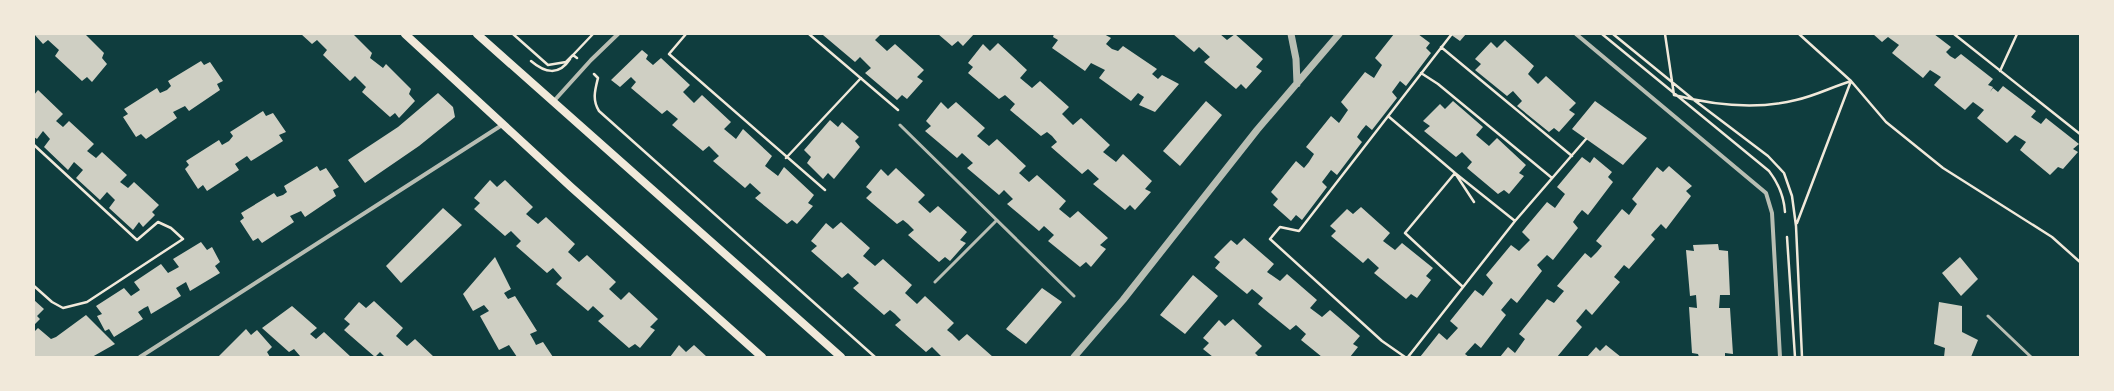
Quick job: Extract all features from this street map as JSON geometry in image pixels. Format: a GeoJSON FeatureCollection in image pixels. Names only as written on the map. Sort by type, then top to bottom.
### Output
{"type":"FeatureCollection","features":[{"type":"Feature","properties":{"kind":"main road"},"geometry":{"type":"LineString","coordinates":[[405,34],[502,124],[762,357]]}},
{"type":"Feature","properties":{"kind":"main road"},"geometry":{"type":"LineString","coordinates":[[477,34],[841,357]]}},
{"type":"Feature","properties":{"kind":"street"},"geometry":{"type":"LineString","coordinates":[[553,102],[586,65],[618,34]]}},
{"type":"Feature","properties":{"kind":"street"},"geometry":{"type":"LineString","coordinates":[[1291,34],[1296,60],[1297,84]]}},
{"type":"Feature","properties":{"kind":"street"},"geometry":{"type":"LineString","coordinates":[[1074,357],[1123,300],[1256,130],[1339,34]]}},
{"type":"Feature","properties":{"kind":"street"},"geometry":{"type":"LineString","coordinates":[[1576,34],[1761,188],[1770,202],[1780,357]]}},
{"type":"Feature","properties":{"kind":"street"},"geometry":{"type":"LineString","coordinates":[[140,357],[502,124]]}},
{"type":"Feature","properties":{"kind":"lane"},"geometry":{"type":"LineString","coordinates":[[900,125],[1074,296]]}},
{"type":"Feature","properties":{"kind":"lane"},"geometry":{"type":"LineString","coordinates":[[935,282],[997,220]]}},
{"type":"Feature","properties":{"kind":"lane"},"geometry":{"type":"LineString","coordinates":[[1988,316],[2031,357]]}},
{"type":"Feature","properties":{"kind":"path"},"geometry":{"type":"LineString","coordinates":[[513,34],[548,64],[566,62],[593,34]]}},
{"type":"Feature","properties":{"kind":"path"},"geometry":{"type":"LineString","coordinates":[[686,34],[669,54],[786,158],[825,190]]}},
{"type":"Feature","properties":{"kind":"path"},"geometry":{"type":"LineString","coordinates":[[810,34],[898,110]]}},
{"type":"Feature","properties":{"kind":"path"},"geometry":{"type":"LineString","coordinates":[[1665,34],[1674,94],[1694,100],[1758,107],[1795,101],[1851,81]]}},
{"type":"Feature","properties":{"kind":"path"},"geometry":{"type":"LineString","coordinates":[[1799,34],[1851,81],[1886,122],[1943,168],[2052,237],[2080,262]]}},
{"type":"Feature","properties":{"kind":"path"},"geometry":{"type":"LineString","coordinates":[[1954,34],[2080,134]]}},
{"type":"Feature","properties":{"kind":"path"},"geometry":{"type":"LineString","coordinates":[[2000,71],[2017,34]]}},
{"type":"Feature","properties":{"kind":"path"},"geometry":{"type":"LineString","coordinates":[[1451,35],[1299,231],[1280,227],[1270,239],[1382,341],[1406,357],[1463,288],[1515,221],[1586,139]]}},
{"type":"Feature","properties":{"kind":"path"},"geometry":{"type":"LineString","coordinates":[[1441,47],[1572,156]]}},
{"type":"Feature","properties":{"kind":"path"},"geometry":{"type":"LineString","coordinates":[[528,58],[538,68],[557,71],[565,68],[573,55]]}},
{"type":"Feature","properties":{"kind":"path"},"geometry":{"type":"LineString","coordinates":[[573,55],[586,65],[598,78],[594,93],[596,105],[599,111],[875,357]]}},
{"type":"Feature","properties":{"kind":"path"},"geometry":{"type":"LineString","coordinates":[[1421,73],[1438,84],[1552,178]]}},
{"type":"Feature","properties":{"kind":"path"},"geometry":{"type":"LineString","coordinates":[[786,158],[861,78]]}},
{"type":"Feature","properties":{"kind":"path"},"geometry":{"type":"LineString","coordinates":[[1796,226],[1851,81]]}},
{"type":"Feature","properties":{"kind":"path"},"geometry":{"type":"LineString","coordinates":[[1388,116],[1455,173],[1515,221]]}},
{"type":"Feature","properties":{"kind":"path"},"geometry":{"type":"LineString","coordinates":[[34,145],[137,240],[158,222],[171,228],[183,239],[87,302],[63,308],[52,302],[34,286]]}},
{"type":"Feature","properties":{"kind":"path"},"geometry":{"type":"LineString","coordinates":[[1455,173],[1474,202]]}},
{"type":"Feature","properties":{"kind":"path"},"geometry":{"type":"LineString","coordinates":[[1455,173],[1405,233],[1463,288]]}},
{"type":"Feature","properties":{"kind":"building"},"geometry":{"type":"Polygon","coordinates":[[[34,34],[85,34],[104,53],[102,58],[107,64],[92,82],[87,77],[82,81],[55,56],[59,50],[48,40],[43,44],[34,34]]]}},
{"type":"Feature","properties":{"kind":"building"},"geometry":{"type":"Polygon","coordinates":[[[301,34],[353,34],[372,53],[370,58],[383,68],[386,64],[411,89],[409,94],[415,101],[399,118],[395,113],[390,117],[362,92],[366,87],[355,76],[350,81],[323,55],[327,50],[317,40],[312,44],[301,34]]]}},
{"type":"Feature","properties":{"kind":"building"},"geometry":{"type":"Polygon","coordinates":[[[881,34],[875,40],[887,51],[895,44],[924,70],[917,77],[923,81],[907,99],[902,95],[897,100],[865,73],[871,68],[860,57],[855,62],[823,35],[881,34]]]}},
{"type":"Feature","properties":{"kind":"building"},"geometry":{"type":"Polygon","coordinates":[[[938,34],[974,34],[963,46],[958,41],[952,46],[938,34]]]}},
{"type":"Feature","properties":{"kind":"building"},"geometry":{"type":"Polygon","coordinates":[[[1054,34],[1104,34],[1111,38],[1106,44],[1112,49],[1118,51],[1123,46],[1157,69],[1152,74],[1158,79],[1162,75],[1179,84],[1155,112],[1139,105],[1144,97],[1138,93],[1131,101],[1099,78],[1105,70],[1091,63],[1085,71],[1052,48],[1058,40],[1053,37],[1054,34]]]}},
{"type":"Feature","properties":{"kind":"building"},"geometry":{"type":"Polygon","coordinates":[[[1173,34],[1220,34],[1227,40],[1235,34],[1263,59],[1256,67],[1262,71],[1246,89],[1241,84],[1236,89],[1204,62],[1210,57],[1199,47],[1194,52],[1173,34]]]}},
{"type":"Feature","properties":{"kind":"building"},"geometry":{"type":"Polygon","coordinates":[[[1394,34],[1418,34],[1430,43],[1426,48],[1431,53],[1406,86],[1400,81],[1392,92],[1397,98],[1372,130],[1366,125],[1361,131],[1357,137],[1362,142],[1337,175],[1331,170],[1322,182],[1327,187],[1302,220],[1296,215],[1291,221],[1273,205],[1278,199],[1271,192],[1296,161],[1304,168],[1309,162],[1314,154],[1306,147],[1331,116],[1339,123],[1348,110],[1341,102],[1365,72],[1374,78],[1382,65],[1375,58],[1394,34]]]}},
{"type":"Feature","properties":{"kind":"building"},"geometry":{"type":"Polygon","coordinates":[[[1450,34],[1466,34],[1460,41],[1450,34]]]}},
{"type":"Feature","properties":{"kind":"building"},"geometry":{"type":"Polygon","coordinates":[[[1873,34],[1934,34],[1951,47],[1946,52],[1950,56],[1955,59],[1961,54],[1993,79],[1988,85],[1993,87],[1990,92],[1993,88],[1998,92],[2003,86],[2036,111],[2031,117],[2041,124],[2046,118],[2079,144],[2073,149],[2078,152],[2063,169],[2058,167],[2050,175],[2020,150],[2026,142],[2015,135],[2007,143],[1977,118],[1984,110],[1973,102],[1965,110],[1934,85],[1941,77],[1930,70],[1923,78],[1892,53],[1899,45],[1888,37],[1882,42],[1873,34]]]}},
{"type":"Feature","properties":{"kind":"building"},"geometry":{"type":"Polygon","coordinates":[[[1505,40],[1534,66],[1528,74],[1538,84],[1546,76],[1576,103],[1569,110],[1575,114],[1559,132],[1554,128],[1549,132],[1517,106],[1522,101],[1513,91],[1507,96],[1475,70],[1481,64],[1475,59],[1491,42],[1497,48],[1505,40]]]}},
{"type":"Feature","properties":{"kind":"building"},"geometry":{"type":"Polygon","coordinates":[[[998,43],[1027,70],[1020,78],[1032,88],[1040,81],[1069,107],[1062,114],[1073,125],[1081,118],[1110,145],[1103,152],[1116,162],[1123,154],[1152,181],[1145,189],[1151,192],[1135,210],[1130,205],[1125,210],[1093,184],[1099,179],[1088,169],[1082,174],[1051,147],[1057,142],[1052,136],[1047,132],[1041,136],[1010,110],[1015,104],[1005,95],[999,99],[968,73],[973,67],[968,63],[983,44],[990,51],[998,43]]]}},
{"type":"Feature","properties":{"kind":"building"},"geometry":{"type":"Polygon","coordinates":[[[642,50],[648,55],[646,59],[653,65],[661,58],[690,85],[683,92],[694,103],[702,95],[731,122],[724,129],[736,139],[743,129],[772,156],[765,166],[778,176],[784,167],[814,195],[808,203],[813,206],[797,224],[792,220],[787,224],[755,198],[761,193],[750,183],[745,188],[713,161],[719,156],[709,146],[703,151],[672,125],[678,119],[667,110],[662,114],[631,88],[636,82],[631,77],[620,87],[611,80],[642,50]]]}},
{"type":"Feature","properties":{"kind":"building"},"geometry":{"type":"Polygon","coordinates":[[[201,61],[204,65],[210,62],[223,81],[217,84],[220,90],[189,111],[185,106],[173,112],[177,118],[146,139],[141,134],[136,137],[123,117],[128,114],[124,109],[157,88],[160,93],[167,90],[171,86],[168,81],[201,61]]]}},
{"type":"Feature","properties":{"kind":"building"},"geometry":{"type":"Polygon","coordinates":[[[38,90],[63,114],[56,121],[63,127],[69,121],[94,144],[87,151],[96,158],[102,152],[127,175],[120,182],[128,188],[134,182],[159,205],[152,212],[155,215],[143,227],[139,222],[133,230],[109,208],[115,200],[107,192],[100,200],[76,178],[83,170],[74,162],[68,170],[44,147],[50,139],[43,131],[37,139],[34,137],[34,95],[38,90]]]}},
{"type":"Feature","properties":{"kind":"building"},"geometry":{"type":"Polygon","coordinates":[[[438,93],[453,107],[455,117],[419,146],[365,183],[348,160],[398,127],[438,93]]]}},
{"type":"Feature","properties":{"kind":"building"},"geometry":{"type":"Polygon","coordinates":[[[1206,101],[1222,115],[1180,166],[1163,151],[1206,101]]]}},
{"type":"Feature","properties":{"kind":"building"},"geometry":{"type":"Polygon","coordinates":[[[1453,101],[1483,127],[1476,135],[1489,146],[1497,138],[1526,165],[1519,173],[1524,176],[1509,194],[1504,190],[1498,194],[1467,168],[1472,162],[1462,152],[1456,157],[1424,131],[1430,126],[1423,121],[1440,104],[1445,109],[1453,101]]]}},
{"type":"Feature","properties":{"kind":"building"},"geometry":{"type":"Polygon","coordinates":[[[1595,101],[1647,138],[1623,165],[1572,129],[1595,101]]]}},
{"type":"Feature","properties":{"kind":"building"},"geometry":{"type":"Polygon","coordinates":[[[941,102],[948,109],[956,102],[985,128],[977,136],[989,146],[997,139],[1026,166],[1019,173],[1029,182],[1037,175],[1066,201],[1059,209],[1070,218],[1078,211],[1108,238],[1100,245],[1106,249],[1091,267],[1086,262],[1080,267],[1048,241],[1054,235],[1044,226],[1039,231],[1007,204],[1013,199],[1004,190],[999,195],[967,168],[973,163],[962,153],[957,158],[925,131],[931,126],[926,121],[941,102]]]}},
{"type":"Feature","properties":{"kind":"building"},"geometry":{"type":"Polygon","coordinates":[[[263,111],[266,116],[273,113],[286,132],[279,135],[283,141],[251,161],[247,156],[235,164],[239,170],[207,191],[203,185],[198,189],[185,169],[189,165],[186,161],[219,140],[222,145],[229,141],[233,136],[230,132],[263,111]]]}},
{"type":"Feature","properties":{"kind":"building"},"geometry":{"type":"Polygon","coordinates":[[[830,120],[838,127],[842,122],[859,137],[855,141],[860,147],[834,179],[828,173],[823,179],[807,163],[811,157],[804,150],[830,120]]]}},
{"type":"Feature","properties":{"kind":"building"},"geometry":{"type":"Polygon","coordinates":[[[1582,157],[1590,163],[1594,157],[1612,172],[1608,177],[1613,182],[1588,215],[1582,210],[1577,216],[1573,222],[1578,228],[1553,260],[1547,255],[1537,265],[1542,271],[1517,303],[1511,298],[1501,310],[1506,315],[1481,348],[1475,343],[1465,354],[1469,357],[1420,357],[1439,333],[1447,340],[1458,328],[1450,321],[1475,290],[1483,296],[1493,283],[1486,275],[1511,245],[1519,251],[1530,240],[1522,232],[1547,202],[1555,208],[1565,194],[1557,187],[1582,157]]]}},
{"type":"Feature","properties":{"kind":"building"},"geometry":{"type":"Polygon","coordinates":[[[317,166],[320,171],[326,168],[339,187],[333,190],[336,196],[305,217],[301,211],[290,216],[294,222],[262,243],[258,238],[253,241],[240,221],[244,218],[241,213],[274,193],[277,197],[283,195],[287,192],[284,186],[317,166]]]}},
{"type":"Feature","properties":{"kind":"building"},"geometry":{"type":"Polygon","coordinates":[[[1669,166],[1692,186],[1686,191],[1691,196],[1666,229],[1661,224],[1651,235],[1655,239],[1629,269],[1624,265],[1614,277],[1620,282],[1592,315],[1586,309],[1576,321],[1582,327],[1557,357],[1500,357],[1508,347],[1515,353],[1525,339],[1519,334],[1547,299],[1554,303],[1564,291],[1557,286],[1585,253],[1591,258],[1597,252],[1602,246],[1596,241],[1622,209],[1629,215],[1637,204],[1632,199],[1657,167],[1663,172],[1669,166]]]}},
{"type":"Feature","properties":{"kind":"building"},"geometry":{"type":"Polygon","coordinates":[[[896,168],[925,195],[918,202],[930,213],[938,206],[967,232],[960,240],[966,243],[950,261],[945,257],[939,262],[908,235],[914,230],[908,224],[903,220],[897,224],[866,198],[872,192],[866,187],[881,169],[888,176],[896,168]]]}},
{"type":"Feature","properties":{"kind":"building"},"geometry":{"type":"Polygon","coordinates":[[[490,180],[497,187],[505,180],[533,207],[526,214],[538,224],[546,217],[575,244],[568,252],[579,262],[587,255],[616,282],[609,289],[621,300],[629,292],[658,319],[650,327],[655,330],[640,348],[635,344],[629,348],[598,321],[604,316],[593,306],[588,311],[556,284],[562,278],[553,268],[547,273],[516,246],[521,241],[511,231],[505,236],[474,209],[480,203],[474,198],[490,180]]]}},
{"type":"Feature","properties":{"kind":"building"},"geometry":{"type":"Polygon","coordinates":[[[1361,207],[1390,233],[1383,241],[1395,250],[1402,243],[1433,268],[1426,276],[1431,280],[1417,298],[1411,294],[1406,299],[1374,273],[1379,268],[1368,258],[1363,263],[1331,236],[1336,231],[1330,226],[1347,209],[1353,214],[1361,207]]]}},
{"type":"Feature","properties":{"kind":"building"},"geometry":{"type":"Polygon","coordinates":[[[443,208],[462,225],[401,283],[386,266],[443,208]]]}},
{"type":"Feature","properties":{"kind":"building"},"geometry":{"type":"Polygon","coordinates":[[[841,222],[870,248],[863,256],[875,266],[883,259],[912,285],[905,293],[917,304],[925,296],[954,323],[947,330],[959,341],[967,334],[993,357],[942,357],[932,347],[926,352],[895,325],[901,320],[895,314],[890,310],[884,315],[853,288],[859,283],[848,273],[842,278],[811,251],[817,246],[811,241],[826,223],[833,229],[841,222]]]}},
{"type":"Feature","properties":{"kind":"building"},"geometry":{"type":"Polygon","coordinates":[[[1244,238],[1274,264],[1267,272],[1280,281],[1287,274],[1317,300],[1310,308],[1322,317],[1330,310],[1360,336],[1353,344],[1358,347],[1350,357],[1322,357],[1301,340],[1306,334],[1296,325],[1290,330],[1258,304],[1263,298],[1252,289],[1247,294],[1215,268],[1220,262],[1214,257],[1231,240],[1237,245],[1244,238]]]}},
{"type":"Feature","properties":{"kind":"building"},"geometry":{"type":"Polygon","coordinates":[[[201,242],[207,250],[212,247],[220,262],[215,266],[220,273],[190,291],[186,282],[176,288],[181,296],[151,314],[148,306],[144,308],[138,312],[143,319],[114,337],[109,329],[105,331],[97,316],[102,314],[96,306],[124,288],[131,296],[140,290],[134,282],[161,264],[168,273],[179,267],[173,259],[201,242]]]}},
{"type":"Feature","properties":{"kind":"building"},"geometry":{"type":"Polygon","coordinates":[[[1718,244],[1719,250],[1728,251],[1730,295],[1720,295],[1719,308],[1730,308],[1733,354],[1725,353],[1725,357],[1699,357],[1698,354],[1692,353],[1689,307],[1697,308],[1696,295],[1690,296],[1686,250],[1694,251],[1693,245],[1718,244]]]}},
{"type":"Feature","properties":{"kind":"building"},"geometry":{"type":"Polygon","coordinates":[[[495,257],[511,289],[504,293],[508,299],[515,296],[537,331],[530,334],[536,345],[543,342],[553,357],[517,357],[509,345],[499,350],[480,316],[489,311],[484,305],[473,311],[463,294],[495,257]]]}},
{"type":"Feature","properties":{"kind":"building"},"geometry":{"type":"Polygon","coordinates":[[[1960,257],[1978,279],[1961,296],[1942,273],[1960,257]]]}},
{"type":"Feature","properties":{"kind":"building"},"geometry":{"type":"Polygon","coordinates":[[[1193,275],[1218,296],[1185,334],[1160,315],[1193,275]]]}},
{"type":"Feature","properties":{"kind":"building"},"geometry":{"type":"Polygon","coordinates":[[[1042,288],[1062,302],[1026,344],[1006,329],[1042,288]]]}},
{"type":"Feature","properties":{"kind":"building"},"geometry":{"type":"Polygon","coordinates":[[[34,300],[44,309],[37,316],[40,319],[34,325],[34,300]]]}},
{"type":"Feature","properties":{"kind":"building"},"geometry":{"type":"Polygon","coordinates":[[[374,301],[403,328],[396,336],[407,346],[415,339],[434,357],[385,357],[380,352],[375,357],[344,330],[350,324],[344,319],[359,302],[366,308],[374,301]]]}},
{"type":"Feature","properties":{"kind":"building"},"geometry":{"type":"Polygon","coordinates":[[[1939,302],[1962,306],[1962,332],[1978,340],[1971,357],[1944,357],[1945,348],[1934,344],[1939,302]]]}},
{"type":"Feature","properties":{"kind":"building"},"geometry":{"type":"Polygon","coordinates":[[[292,306],[317,328],[310,334],[316,339],[324,332],[351,357],[298,357],[300,356],[294,349],[289,352],[262,328],[292,306]]]}},
{"type":"Feature","properties":{"kind":"building"},"geometry":{"type":"Polygon","coordinates":[[[86,315],[115,344],[92,357],[34,357],[34,332],[38,328],[51,339],[86,315]]]}},
{"type":"Feature","properties":{"kind":"building"},"geometry":{"type":"Polygon","coordinates":[[[1233,319],[1262,346],[1255,353],[1259,357],[1213,357],[1203,349],[1209,343],[1203,338],[1219,320],[1225,326],[1233,319]]]}},
{"type":"Feature","properties":{"kind":"building"},"geometry":{"type":"Polygon","coordinates":[[[246,329],[251,335],[257,330],[272,347],[267,352],[270,357],[218,357],[246,329]]]}},
{"type":"Feature","properties":{"kind":"building"},"geometry":{"type":"Polygon","coordinates":[[[679,345],[686,352],[694,345],[707,357],[670,357],[679,345]]]}},
{"type":"Feature","properties":{"kind":"building"},"geometry":{"type":"Polygon","coordinates":[[[1606,345],[1621,357],[1587,357],[1596,347],[1600,351],[1606,345]]]}}]}
